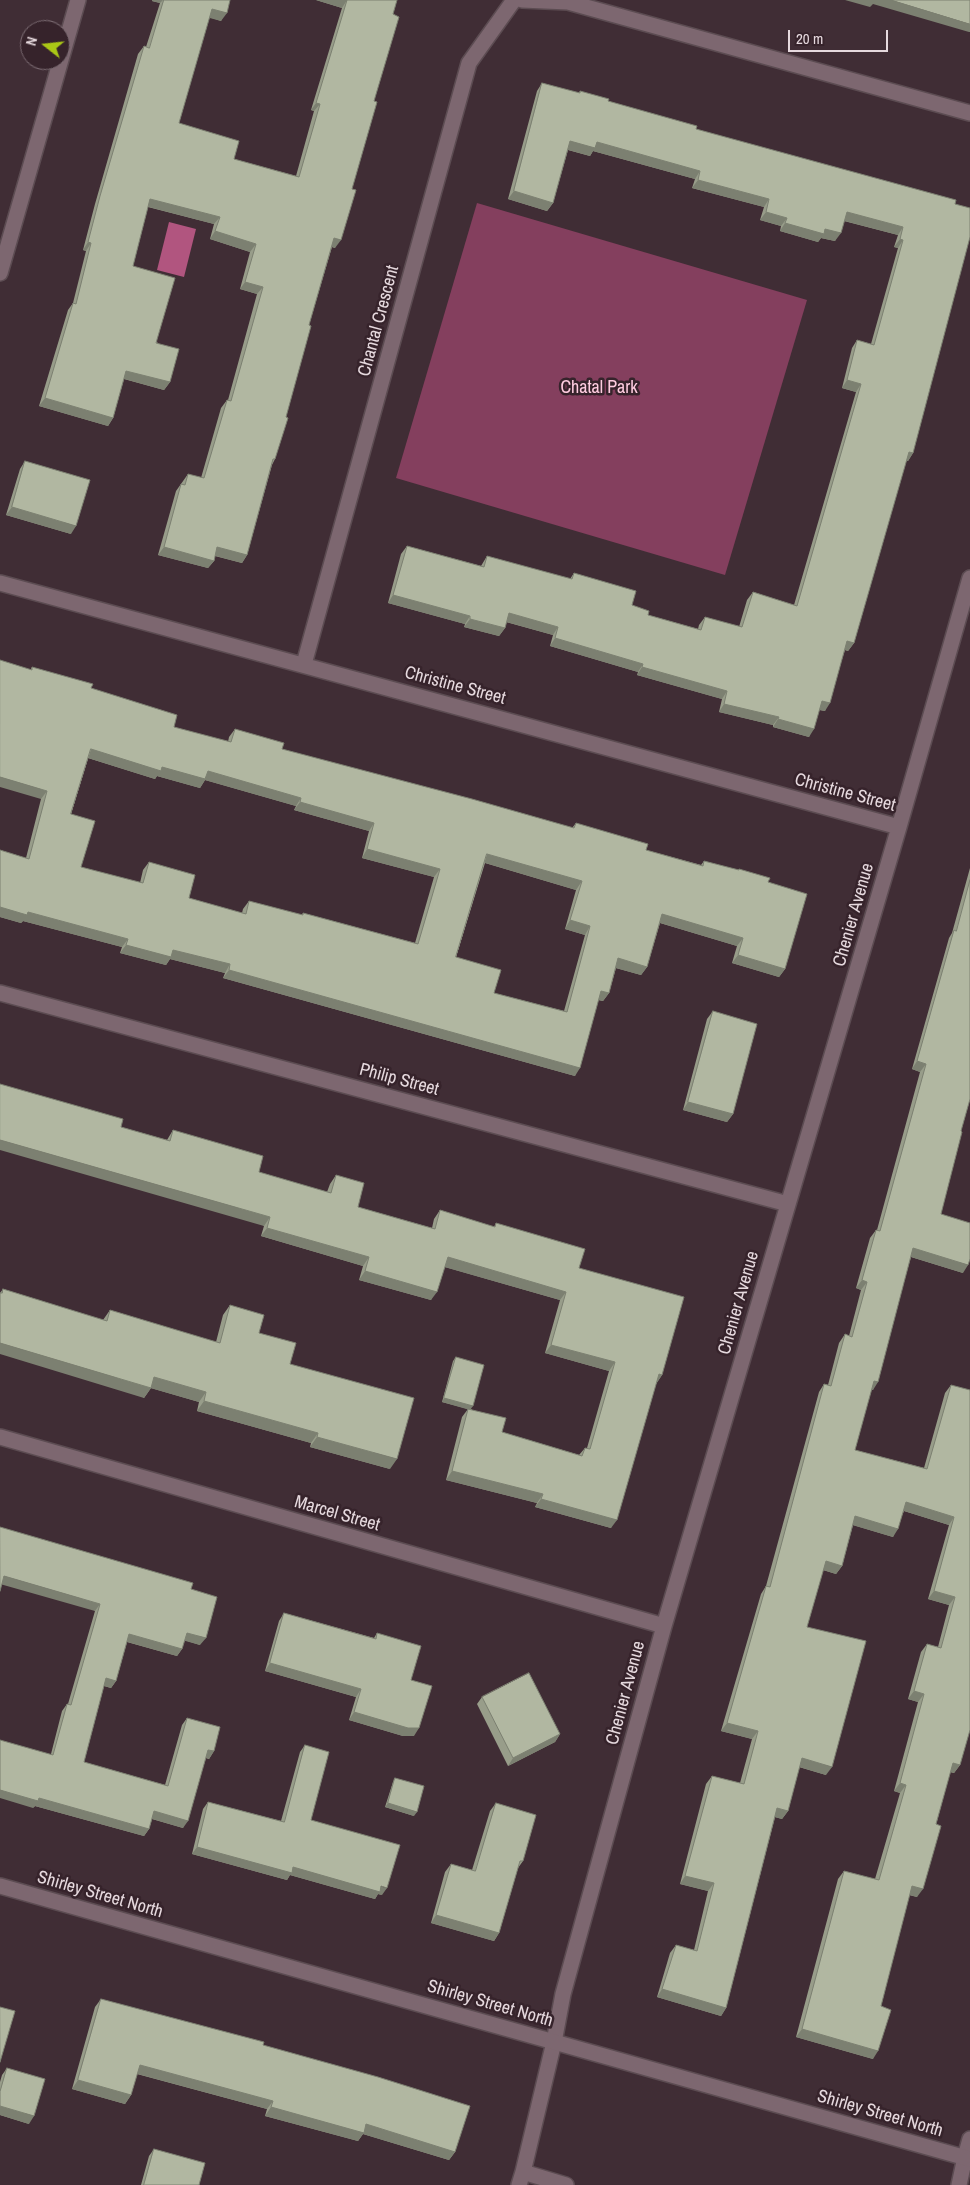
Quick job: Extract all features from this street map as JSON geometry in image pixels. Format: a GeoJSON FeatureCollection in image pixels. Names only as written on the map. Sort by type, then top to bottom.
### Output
{"type":"FeatureCollection","features":[{"type":"Feature","properties":{"kind":"street"},"geometry":{"type":"LineString","coordinates":[[0,273],[78,0]]}},
{"type":"Feature","properties":{"kind":"street","name":"Chantal Crescent"},"geometry":{"type":"LineString","coordinates":[[304,664],[469,63],[514,0]]}},
{"type":"Feature","properties":{"kind":"street"},"geometry":{"type":"LineString","coordinates":[[522,0],[568,2],[970,113]]}},
{"type":"Feature","properties":{"kind":"street","name":"Chenier Avenue"},"geometry":{"type":"LineString","coordinates":[[521,2179],[554,2042],[563,1994],[664,1626],[899,827],[970,578]]}},
{"type":"Feature","properties":{"kind":"street","name":"Christine Street"},"geometry":{"type":"LineString","coordinates":[[0,583],[899,827]]}},
{"type":"Feature","properties":{"kind":"street","name":"Philip Street"},"geometry":{"type":"LineString","coordinates":[[0,993],[788,1204]]}},
{"type":"Feature","properties":{"kind":"street","name":"Marcel Street"},"geometry":{"type":"LineString","coordinates":[[0,1437],[664,1626]]}},
{"type":"Feature","properties":{"kind":"street","name":"Shirley Street North"},"geometry":{"type":"LineString","coordinates":[[0,1886],[968,2158]]}},
{"type":"Feature","properties":{"kind":"street"},"geometry":{"type":"LineString","coordinates":[[959,2185],[968,2158],[970,2139]]}},
{"type":"Feature","properties":{"kind":"street"},"geometry":{"type":"LineString","coordinates":[[521,2179],[566,2185]]}},
{"type":"Feature","properties":{"kind":"green space","name":"Chatal Park"},"geometry":{"type":"Polygon","coordinates":[[[477,203],[807,300],[725,575],[396,478],[477,203]]]}},
{"type":"Feature","properties":{"kind":"shaded area"},"geometry":{"type":"Polygon","coordinates":[[[169,222],[196,229],[184,277],[157,270],[169,222]]]}},
{"type":"Feature","properties":{"kind":"building"},"geometry":{"type":"Polygon","coordinates":[[[164,0],[230,0],[227,13],[212,9],[179,123],[239,141],[234,159],[299,177],[320,104],[316,103],[347,0],[397,0],[393,14],[399,17],[374,101],[377,102],[352,189],[356,190],[341,240],[334,238],[309,325],[311,326],[286,417],[288,418],[275,459],[273,459],[247,555],[217,547],[214,561],[164,547],[181,484],[185,485],[188,474],[204,478],[227,400],[231,401],[263,287],[245,282],[256,244],[215,231],[220,217],[150,199],[133,266],[175,278],[156,343],[179,349],[170,382],[126,371],[113,418],[45,398],[73,303],[76,304],[91,243],[88,242],[100,196],[144,46],[149,48],[164,0]]]}},
{"type":"Feature","properties":{"kind":"building"},"geometry":{"type":"Polygon","coordinates":[[[891,0],[970,0],[970,24],[891,0]]]}},
{"type":"Feature","properties":{"kind":"building"},"geometry":{"type":"Polygon","coordinates":[[[542,83],[609,99],[608,101],[697,126],[696,129],[956,200],[955,204],[970,208],[970,237],[913,453],[909,452],[854,643],[847,641],[830,703],[822,701],[814,729],[778,719],[779,717],[724,704],[727,691],[642,667],[643,664],[555,638],[558,627],[509,613],[505,628],[470,619],[470,616],[393,595],[407,546],[484,567],[487,556],[572,579],[574,573],[636,591],[632,605],[649,611],[648,615],[701,630],[705,617],[742,627],[753,592],[797,606],[861,384],[847,380],[857,340],[874,345],[903,240],[900,239],[903,227],[847,212],[841,233],[825,229],[824,234],[785,223],[787,218],[766,212],[769,199],[698,180],[700,171],[597,142],[595,148],[570,141],[553,203],[514,191],[542,83]]]}},
{"type":"Feature","properties":{"kind":"building"},"geometry":{"type":"Polygon","coordinates":[[[25,461],[90,480],[76,526],[12,507],[25,461]]]}},
{"type":"Feature","properties":{"kind":"building"},"geometry":{"type":"Polygon","coordinates":[[[0,660],[32,670],[32,667],[93,684],[91,688],[177,715],[174,727],[231,742],[235,729],[284,743],[282,749],[574,828],[576,823],[648,844],[646,850],[703,866],[704,861],[739,869],[770,878],[768,882],[807,894],[785,969],[738,955],[743,938],[662,914],[647,967],[618,958],[609,993],[601,991],[580,1068],[229,970],[230,964],[173,950],[171,957],[126,945],[128,939],[28,912],[27,915],[0,907],[0,850],[29,859],[47,791],[0,777],[0,660]],[[91,749],[71,814],[95,821],[81,867],[143,883],[149,862],[195,875],[189,898],[246,914],[249,901],[303,915],[303,913],[418,944],[440,869],[367,849],[374,823],[300,802],[301,798],[208,771],[205,779],[162,767],[161,771],[91,749]],[[487,854],[456,957],[501,970],[494,993],[567,1012],[590,926],[570,920],[582,881],[487,854]]]}},
{"type":"Feature","properties":{"kind":"building"},"geometry":{"type":"Polygon","coordinates":[[[970,880],[970,1099],[941,1214],[970,1223],[970,1259],[968,1265],[913,1248],[878,1382],[874,1381],[855,1450],[927,1469],[951,1385],[970,1390],[970,1730],[960,1765],[953,1763],[936,1824],[941,1826],[923,1889],[912,1886],[881,2006],[891,2010],[878,2051],[802,2029],[844,1871],[879,1880],[906,1785],[900,1783],[924,1694],[914,1691],[927,1644],[941,1648],[955,1597],[934,1591],[954,1517],[906,1502],[898,1529],[855,1516],[842,1566],[826,1561],[807,1627],[866,1641],[832,1767],[802,1758],[788,1811],[777,1808],[726,2008],[662,1989],[676,1945],[697,1951],[714,1883],[685,1876],[712,1776],[744,1784],[758,1731],[727,1723],[766,1586],[770,1587],[824,1384],[831,1386],[845,1334],[852,1337],[867,1282],[862,1280],[876,1230],[880,1231],[926,1064],[917,1061],[970,880]]]}},
{"type":"Feature","properties":{"kind":"building"},"geometry":{"type":"Polygon","coordinates":[[[713,1011],[757,1024],[733,1114],[688,1102],[713,1011]]]}},
{"type":"Feature","properties":{"kind":"building"},"geometry":{"type":"Polygon","coordinates":[[[0,1084],[123,1119],[121,1127],[170,1141],[173,1130],[263,1156],[259,1172],[331,1193],[336,1175],[364,1183],[358,1207],[435,1229],[440,1210],[495,1227],[496,1223],[585,1249],[579,1268],[684,1297],[662,1375],[659,1374],[617,1520],[541,1499],[543,1494],[452,1471],[468,1409],[506,1418],[502,1432],[582,1456],[585,1448],[590,1449],[615,1362],[551,1345],[566,1292],[448,1257],[437,1292],[365,1271],[369,1257],[267,1228],[270,1217],[0,1140],[0,1084]]]}},
{"type":"Feature","properties":{"kind":"building"},"geometry":{"type":"Polygon","coordinates":[[[3,1289],[107,1321],[110,1310],[220,1343],[230,1305],[264,1315],[259,1333],[296,1343],[290,1364],[414,1398],[397,1459],[317,1437],[318,1433],[204,1401],[206,1392],[154,1377],[151,1388],[0,1343],[0,1293],[2,1293],[3,1289]]]}},
{"type":"Feature","properties":{"kind":"building"},"geometry":{"type":"Polygon","coordinates":[[[456,1357],[484,1365],[473,1406],[444,1398],[456,1357]]]}},
{"type":"Feature","properties":{"kind":"building"},"geometry":{"type":"Polygon","coordinates":[[[0,1527],[193,1583],[191,1589],[217,1597],[206,1638],[187,1633],[182,1649],[129,1634],[116,1681],[106,1678],[84,1762],[168,1786],[187,1718],[220,1727],[214,1751],[208,1750],[188,1821],[154,1811],[149,1829],[39,1798],[38,1801],[0,1790],[0,1740],[53,1755],[67,1704],[71,1705],[100,1604],[4,1576],[0,1591],[0,1527]]]}},
{"type":"Feature","properties":{"kind":"building"},"geometry":{"type":"Polygon","coordinates":[[[284,1613],[376,1639],[377,1633],[421,1646],[411,1680],[432,1686],[419,1728],[408,1728],[354,1712],[361,1689],[270,1663],[284,1613]]]}},
{"type":"Feature","properties":{"kind":"building"},"geometry":{"type":"Polygon","coordinates":[[[529,1673],[560,1734],[513,1758],[482,1697],[529,1673]]]}},
{"type":"Feature","properties":{"kind":"building"},"geometry":{"type":"Polygon","coordinates":[[[305,1745],[329,1752],[311,1820],[400,1845],[387,1888],[381,1886],[380,1892],[293,1867],[292,1873],[197,1847],[208,1802],[284,1822],[305,1745]]]}},
{"type":"Feature","properties":{"kind":"building"},"geometry":{"type":"Polygon","coordinates":[[[395,1778],[424,1786],[417,1812],[388,1803],[395,1778]]]}},
{"type":"Feature","properties":{"kind":"building"},"geometry":{"type":"Polygon","coordinates":[[[496,1803],[536,1815],[523,1861],[520,1861],[499,1933],[436,1915],[451,1864],[475,1871],[496,1803]]]}},
{"type":"Feature","properties":{"kind":"building"},"geometry":{"type":"Polygon","coordinates":[[[101,1999],[264,2042],[263,2045],[378,2077],[470,2106],[455,2152],[366,2124],[364,2133],[271,2107],[273,2101],[140,2065],[131,2095],[78,2080],[101,1999]]]}},
{"type":"Feature","properties":{"kind":"building"},"geometry":{"type":"Polygon","coordinates":[[[0,2007],[15,2011],[0,2062],[0,2007]]]}},
{"type":"Feature","properties":{"kind":"building"},"geometry":{"type":"Polygon","coordinates":[[[7,2068],[45,2079],[34,2116],[0,2106],[0,2092],[7,2068]]]}},
{"type":"Feature","properties":{"kind":"building"},"geometry":{"type":"Polygon","coordinates":[[[154,2149],[205,2163],[199,2185],[144,2185],[154,2149]]]}}]}
